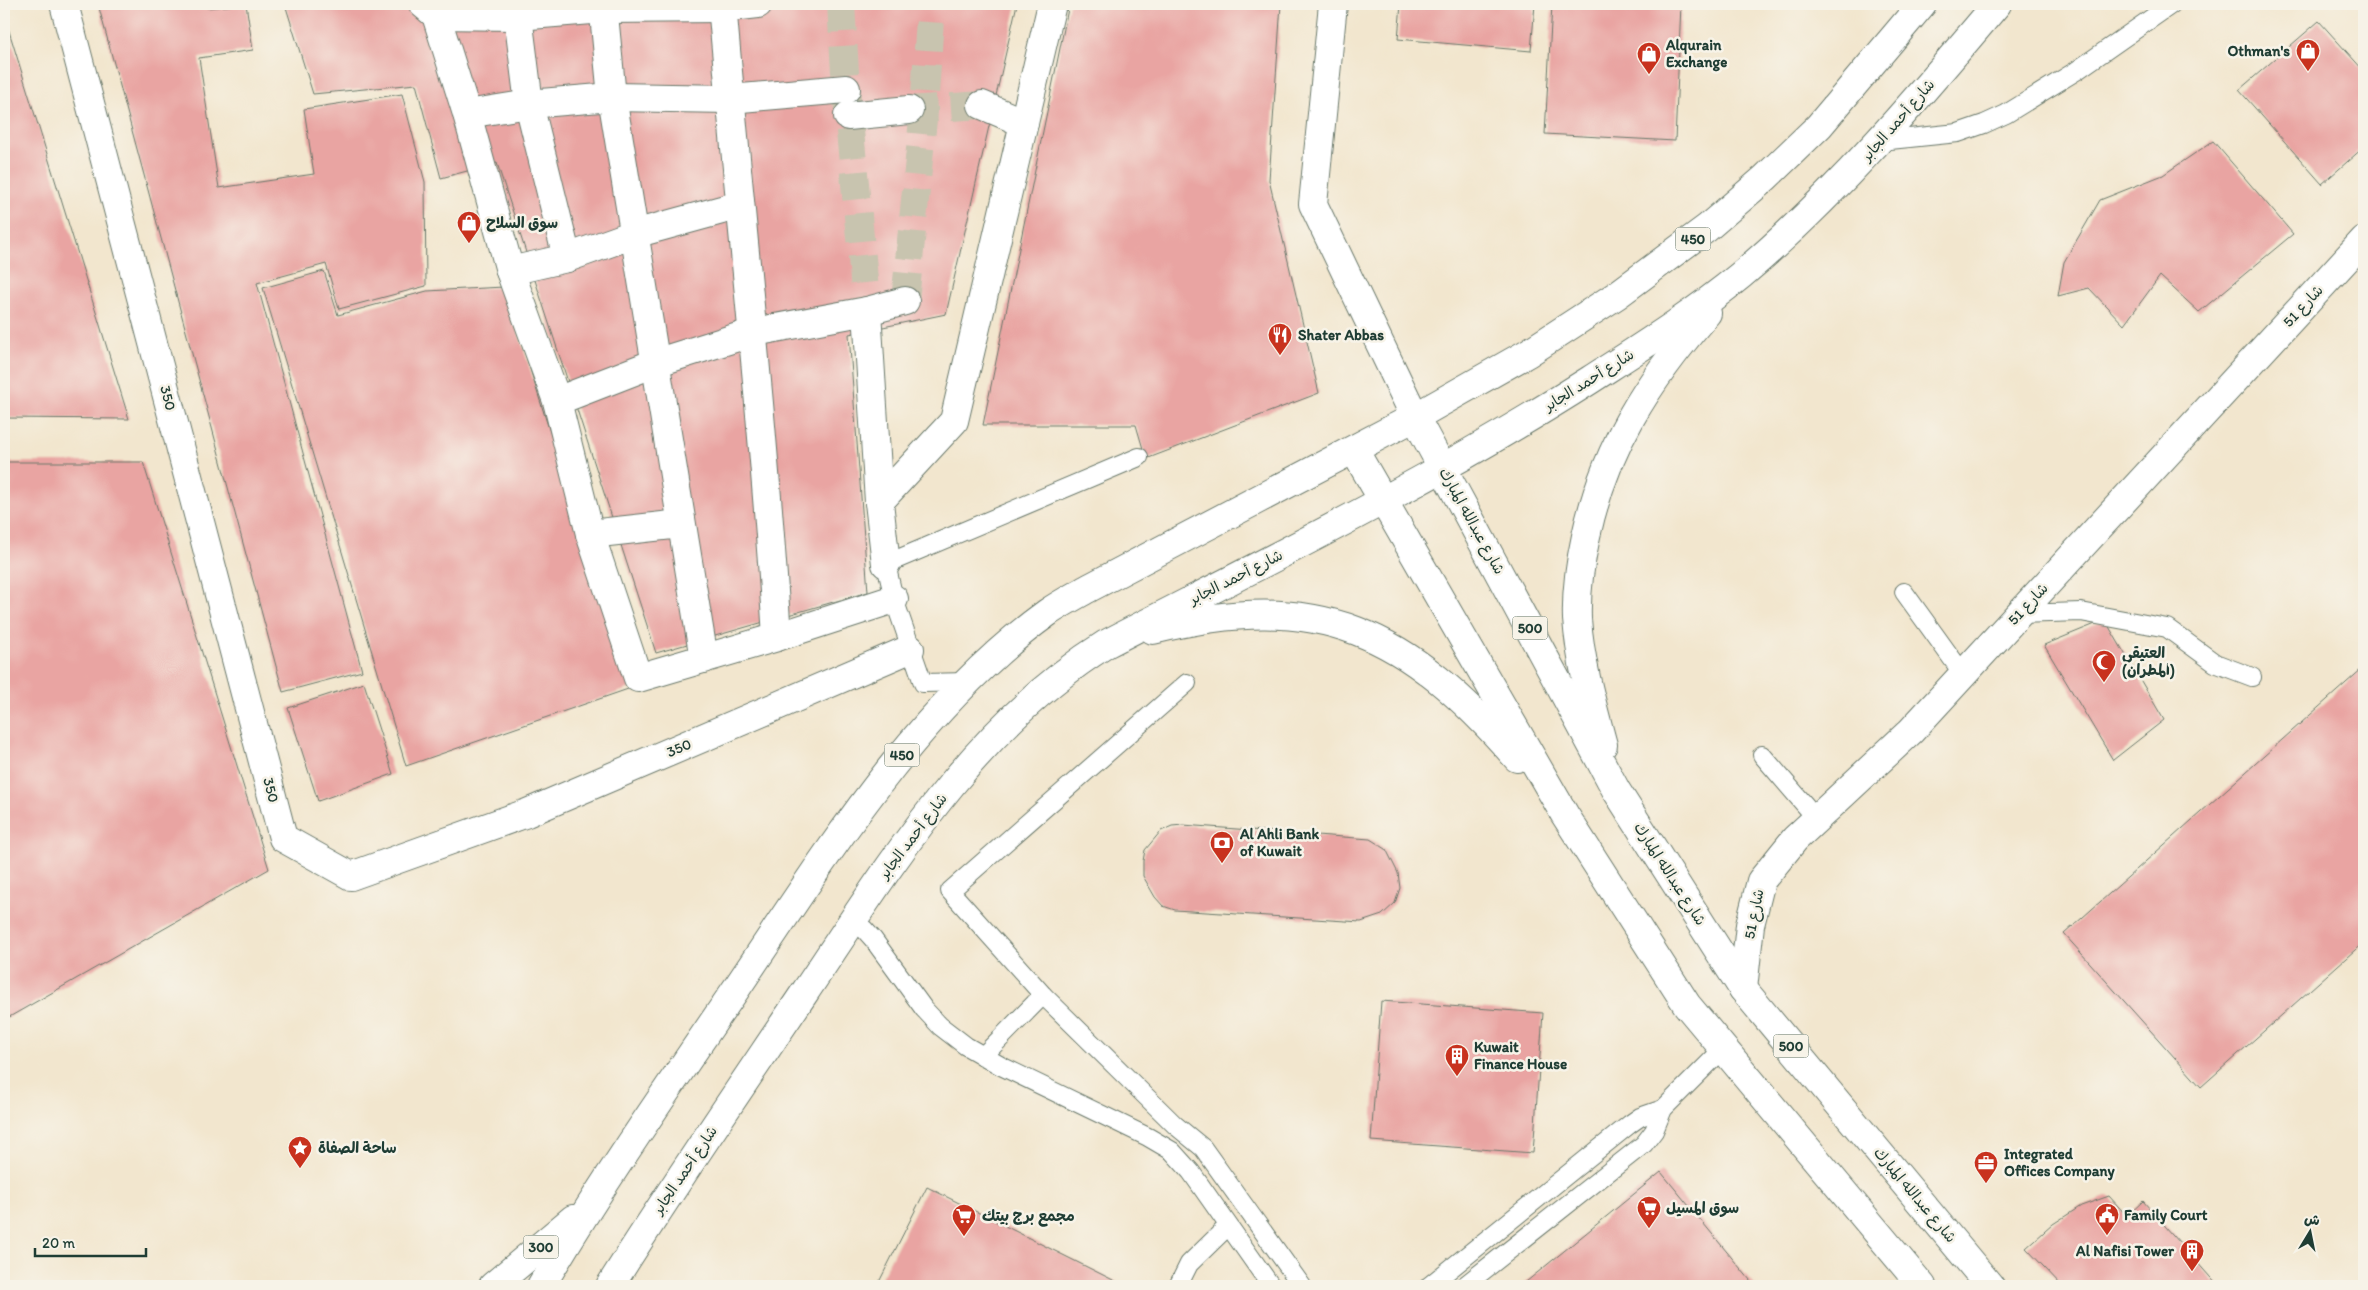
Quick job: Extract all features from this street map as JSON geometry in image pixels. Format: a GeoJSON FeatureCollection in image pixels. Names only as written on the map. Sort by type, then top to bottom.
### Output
{"type":"FeatureCollection","features":[{"type":"Feature","properties":{"kind":"street","name":"350"},"geometry":{"type":"LineString","coordinates":[[64,4],[283,838],[351,876],[527,813],[910,649]]}},
{"type":"Feature","properties":{"kind":"street"},"geometry":{"type":"LineString","coordinates":[[758,4],[722,6],[603,6],[518,16],[429,10],[467,114],[510,271],[557,401],[590,534],[638,678],[778,637],[894,599]]}},
{"type":"Feature","properties":{"kind":"street"},"geometry":{"type":"LineString","coordinates":[[879,502],[954,421],[1052,4]]}},
{"type":"Feature","properties":{"kind":"street","name":"شارع عبدالله المبارك"},"geometry":{"type":"LineString","coordinates":[[1333,4],[1312,204],[1415,417],[1616,790],[1743,989],[1990,1286]]}},
{"type":"Feature","properties":{"kind":"street","name":"450"},"geometry":{"type":"LineString","coordinates":[[588,1207],[816,871],[860,810],[940,710],[1011,642],[1056,608],[1089,588],[1415,417],[1528,353],[1617,295],[1707,228],[1764,178],[1818,126],[1922,4]]}},
{"type":"Feature","properties":{"kind":"street","name":"شارع أحمد الجابر"},"geometry":{"type":"LineString","coordinates":[[610,1286],[659,1207],[902,848],[978,754],[1042,690],[1074,664],[1106,644],[1443,468],[1559,400],[1645,345],[1739,276],[1795,227],[1880,141],[1997,4]]}},
{"type":"Feature","properties":{"kind":"street"},"geometry":{"type":"LineString","coordinates":[[603,6],[612,97],[704,659]]}},
{"type":"Feature","properties":{"kind":"street"},"geometry":{"type":"LineString","coordinates":[[722,6],[740,206],[754,332],[778,637]]}},
{"type":"Feature","properties":{"kind":"street"},"geometry":{"type":"LineString","coordinates":[[518,16],[530,104],[567,258]]}},
{"type":"Feature","properties":{"kind":"street"},"geometry":{"type":"LineString","coordinates":[[467,114],[530,104],[612,97],[730,99],[846,89]]}},
{"type":"Feature","properties":{"kind":"street"},"geometry":{"type":"LineString","coordinates":[[982,105],[1024,123]]}},
{"type":"Feature","properties":{"kind":"street"},"geometry":{"type":"LineString","coordinates":[[848,116],[909,110]]}},
{"type":"Feature","properties":{"kind":"street"},"geometry":{"type":"LineString","coordinates":[[510,271],[567,258],[634,234],[740,206]]}},
{"type":"Feature","properties":{"kind":"street","name":"شارع 51"},"geometry":{"type":"LineString","coordinates":[[1743,989],[1750,925],[1761,881],[1795,839],[1911,731],[2364,240]]}},
{"type":"Feature","properties":{"kind":"street"},"geometry":{"type":"LineString","coordinates":[[1616,790],[1585,668],[1577,617],[1580,563],[1593,506],[1614,449],[1642,398],[1674,352],[1739,276]]}},
{"type":"Feature","properties":{"kind":"street"},"geometry":{"type":"LineString","coordinates":[[557,401],[655,363],[754,332],[867,311],[905,301]]}},
{"type":"Feature","properties":{"kind":"street"},"geometry":{"type":"LineString","coordinates":[[867,311],[879,502],[886,564]]}},
{"type":"Feature","properties":{"kind":"street"},"geometry":{"type":"LineString","coordinates":[[1354,450],[1558,804],[1687,1005],[1922,1286]]}},
{"type":"Feature","properties":{"kind":"street"},"geometry":{"type":"LineString","coordinates":[[590,534],[681,524]]}},
{"type":"Feature","properties":{"kind":"street"},"geometry":{"type":"LineString","coordinates":[[1106,644],[1172,625],[1232,616],[1284,614],[1344,626],[1392,646],[1438,677],[1491,728],[1558,804]]}},
{"type":"Feature","properties":{"kind":"street"},"geometry":{"type":"LineString","coordinates":[[541,1286],[588,1207]]}},
{"type":"Feature","properties":{"kind":"street","name":"300"},"geometry":{"type":"LineString","coordinates":[[493,1286],[588,1207]]}},
{"type":"Feature","properties":{"kind":"lane"},"geometry":{"type":"LineString","coordinates":[[1880,141],[1958,133],[2006,114],[2068,76],[2172,4]]}},
{"type":"Feature","properties":{"kind":"lane"},"geometry":{"type":"LineString","coordinates":[[968,682],[923,683],[894,599],[886,564],[1139,457]]}},
{"type":"Feature","properties":{"kind":"lane"},"geometry":{"type":"LineString","coordinates":[[1904,592],[1963,674]]}},
{"type":"Feature","properties":{"kind":"lane"},"geometry":{"type":"LineString","coordinates":[[2019,614],[2081,612],[2168,628],[2215,663],[2252,677]]}},
{"type":"Feature","properties":{"kind":"lane"},"geometry":{"type":"LineString","coordinates":[[1187,683],[950,891],[1043,995],[1215,1162],[1302,1286]]}},
{"type":"Feature","properties":{"kind":"lane"},"geometry":{"type":"LineString","coordinates":[[1762,755],[1817,819]]}},
{"type":"Feature","properties":{"kind":"lane"},"geometry":{"type":"LineString","coordinates":[[852,923],[864,929],[873,939],[909,990],[940,1026],[966,1046],[1148,1137],[1172,1152],[1191,1172],[1257,1268],[1273,1286]]}},
{"type":"Feature","properties":{"kind":"lane"},"geometry":{"type":"LineString","coordinates":[[983,1056],[1043,995]]}},
{"type":"Feature","properties":{"kind":"lane"},"geometry":{"type":"LineString","coordinates":[[1464,1286],[1644,1144],[1654,1131],[1663,1109],[1723,1048]]}},
{"type":"Feature","properties":{"kind":"lane"},"geometry":{"type":"LineString","coordinates":[[1430,1286],[1630,1124],[1651,1112],[1663,1109]]}},
{"type":"Feature","properties":{"kind":"lane"},"geometry":{"type":"LineString","coordinates":[[1172,1152],[1191,1137]]}},
{"type":"Feature","properties":{"kind":"lane"},"geometry":{"type":"LineString","coordinates":[[1178,1286],[1189,1264],[1228,1226]]}},
{"type":"Feature","properties":{"kind":"building"},"geometry":{"type":"Polygon","coordinates":[[[98,4],[206,4],[207,8],[246,4],[253,50],[199,58],[219,188],[314,174],[304,109],[402,94],[425,182],[426,286],[339,309],[326,264],[257,283],[362,671],[283,692],[98,4]]]}},
{"type":"Feature","properties":{"kind":"building"},"geometry":{"type":"Polygon","coordinates":[[[285,4],[380,4],[446,8],[441,4],[1017,4],[946,314],[849,334],[868,592],[656,653],[497,163],[441,178],[416,84],[313,94],[285,4]]]}},
{"type":"Feature","properties":{"kind":"building"},"geometry":{"type":"Polygon","coordinates":[[[1069,4],[1281,4],[1269,180],[1319,393],[1146,459],[1136,425],[983,425],[1069,4]]]}},
{"type":"Feature","properties":{"kind":"building"},"geometry":{"type":"Polygon","coordinates":[[[1401,4],[1535,4],[1531,51],[1398,39],[1401,4]]]}},
{"type":"Feature","properties":{"kind":"building"},"geometry":{"type":"Polygon","coordinates":[[[1552,4],[1681,4],[1675,141],[1545,134],[1552,4]]]}},
{"type":"Feature","properties":{"kind":"building"},"geometry":{"type":"Polygon","coordinates":[[[4,15],[129,419],[4,418],[4,15]]]}},
{"type":"Feature","properties":{"kind":"building"},"geometry":{"type":"Polygon","coordinates":[[[2319,21],[2364,71],[2364,147],[2322,184],[2239,90],[2319,21]]]}},
{"type":"Feature","properties":{"kind":"building"},"geometry":{"type":"Polygon","coordinates":[[[2213,141],[2293,234],[2199,312],[2160,276],[2124,325],[2089,288],[2058,296],[2064,262],[2100,200],[2163,175],[2213,141]]]}},
{"type":"Feature","properties":{"kind":"building"},"geometry":{"type":"Polygon","coordinates":[[[324,271],[338,315],[427,291],[504,287],[631,688],[406,766],[263,288],[324,271]]]}},
{"type":"Feature","properties":{"kind":"building"},"geometry":{"type":"Polygon","coordinates":[[[4,462],[143,462],[269,869],[4,1020],[4,462]]]}},
{"type":"Feature","properties":{"kind":"building","name":"العتيقي (المطران)"},"geometry":{"type":"Polygon","coordinates":[[[2105,620],[2164,720],[2113,760],[2044,645],[2105,620]]]}},
{"type":"Feature","properties":{"kind":"building"},"geometry":{"type":"Polygon","coordinates":[[[2364,667],[2364,942],[2201,1087],[2064,934],[2364,667]]]}},
{"type":"Feature","properties":{"kind":"building"},"geometry":{"type":"Polygon","coordinates":[[[364,683],[393,774],[318,801],[288,708],[364,683]]]}},
{"type":"Feature","properties":{"kind":"building"},"geometry":{"type":"Polygon","coordinates":[[[1183,825],[1370,839],[1386,849],[1398,873],[1400,888],[1395,903],[1382,915],[1361,922],[1175,910],[1163,906],[1155,897],[1143,876],[1143,861],[1145,850],[1161,831],[1172,826],[1183,825]]]}},
{"type":"Feature","properties":{"kind":"building","name":"Kuwait Finance House"},"geometry":{"type":"Polygon","coordinates":[[[1381,1001],[1543,1013],[1533,1153],[1371,1141],[1381,1001]]]}},
{"type":"Feature","properties":{"kind":"building","name":"سوق المسيل"},"geometry":{"type":"Polygon","coordinates":[[[1661,1172],[1755,1286],[1521,1286],[1661,1172]]]}},
{"type":"Feature","properties":{"kind":"building","name":"مجمع برج بيتك"},"geometry":{"type":"Polygon","coordinates":[[[927,1187],[1125,1286],[877,1286],[927,1187]]]}},
{"type":"Feature","properties":{"kind":"building","name":"Family Court"},"geometry":{"type":"Polygon","coordinates":[[[2109,1196],[2127,1216],[2143,1201],[2218,1286],[2062,1286],[2026,1248],[2053,1224],[2081,1206],[2109,1196]]]}},
{"type":"Feature","properties":{"kind":"tunnel"},"geometry":{"type":"LineString","coordinates":[[841,4],[846,89],[867,311]]}},
{"type":"Feature","properties":{"kind":"tunnel"},"geometry":{"type":"LineString","coordinates":[[905,301],[924,109],[931,4]]}},
{"type":"Feature","properties":{"kind":"tunnel"},"geometry":{"type":"LineString","coordinates":[[909,110],[982,105]]}},
{"type":"Feature","properties":{"kind":"place","name":"Othman's"},"geometry":{"type":"Point","coordinates":[2308,72]}},
{"type":"Feature","properties":{"kind":"place","name":"Alqurain Exchange"},"geometry":{"type":"Point","coordinates":[1649,75]}},
{"type":"Feature","properties":{"kind":"place","name":"سوق السلاح"},"geometry":{"type":"Point","coordinates":[469,244]}},
{"type":"Feature","properties":{"kind":"place","name":"Shater Abbas"},"geometry":{"type":"Point","coordinates":[1280,356]}},
{"type":"Feature","properties":{"kind":"place","name":"العتيقي (المطران)"},"geometry":{"type":"Point","coordinates":[2104,683]}},
{"type":"Feature","properties":{"kind":"place","name":"Al Ahli Bank of Kuwait"},"geometry":{"type":"Point","coordinates":[1222,864]}},
{"type":"Feature","properties":{"kind":"place","name":"Kuwait Finance House"},"geometry":{"type":"Point","coordinates":[1457,1077]}},
{"type":"Feature","properties":{"kind":"place","name":"ساحة الصفاة"},"geometry":{"type":"Point","coordinates":[300,1169]}},
{"type":"Feature","properties":{"kind":"place","name":"Integrated Offices Company"},"geometry":{"type":"Point","coordinates":[1986,1184]}},
{"type":"Feature","properties":{"kind":"place","name":"سوق المسيل"},"geometry":{"type":"Point","coordinates":[1649,1229]}},
{"type":"Feature","properties":{"kind":"place","name":"Family Court"},"geometry":{"type":"Point","coordinates":[2107,1236]}},
{"type":"Feature","properties":{"kind":"place","name":"مجمع برج بيتك"},"geometry":{"type":"Point","coordinates":[964,1237]}},
{"type":"Feature","properties":{"kind":"place","name":"Al Nafisi Tower"},"geometry":{"type":"Point","coordinates":[2192,1272]}}]}
